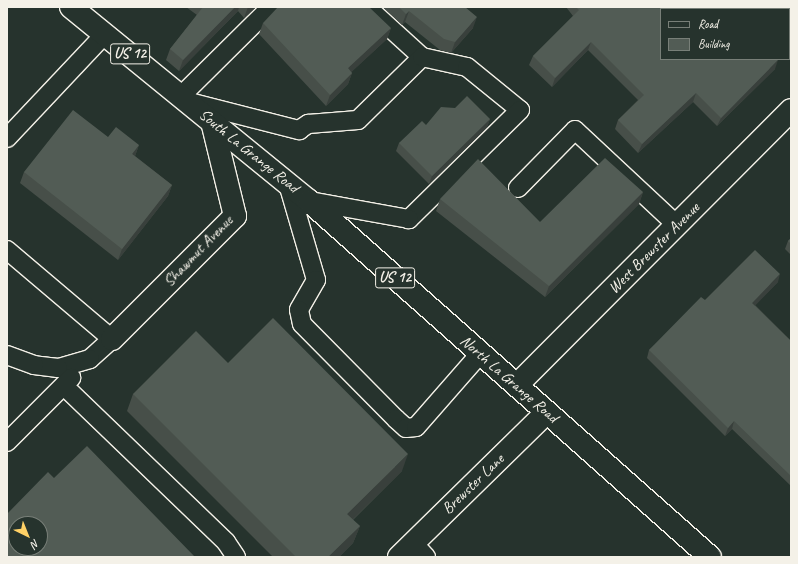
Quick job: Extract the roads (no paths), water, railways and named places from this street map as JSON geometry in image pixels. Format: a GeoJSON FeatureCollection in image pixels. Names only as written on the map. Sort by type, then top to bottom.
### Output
{"type":"FeatureCollection","features":[{"type":"Feature","properties":{"kind":"main road","name":"US 12"},"geometry":{"type":"LineString","coordinates":[[71,7],[185,99]]}},
{"type":"Feature","properties":{"kind":"main road","name":"South La Grange Road"},"geometry":{"type":"LineString","coordinates":[[185,99],[310,201]]}},
{"type":"Feature","properties":{"kind":"main road","name":"West Brewster Avenue"},"geometry":{"type":"LineString","coordinates":[[517,385],[791,110]]}},
{"type":"Feature","properties":{"kind":"main road","name":"Shawmut Avenue"},"geometry":{"type":"LineString","coordinates":[[112,339],[235,216],[212,122]]}},
{"type":"Feature","properties":{"kind":"main road","name":"North La Grange Road"},"geometry":{"type":"LineString","coordinates":[[310,201],[480,354],[517,385],[710,557]]}},
{"type":"Feature","properties":{"kind":"main road","name":"Brewster Lane"},"geometry":{"type":"LineString","coordinates":[[412,552],[547,412]]}},
{"type":"Feature","properties":{"kind":"lane"},"geometry":{"type":"LineString","coordinates":[[271,7],[185,99],[299,130],[308,124],[358,120],[422,57]]}},
{"type":"Feature","properties":{"kind":"lane"},"geometry":{"type":"LineString","coordinates":[[310,201],[409,219],[520,110],[467,67],[422,57],[366,7]]}},
{"type":"Feature","properties":{"kind":"lane"},"geometry":{"type":"LineString","coordinates":[[7,138],[104,34]]}},
{"type":"Feature","properties":{"kind":"lane"},"geometry":{"type":"LineString","coordinates":[[518,188],[576,130],[677,225]]}},
{"type":"Feature","properties":{"kind":"lane"},"geometry":{"type":"LineString","coordinates":[[288,184],[316,280],[299,310],[302,324],[406,428],[416,427],[480,354]]}},
{"type":"Feature","properties":{"kind":"lane"},"geometry":{"type":"LineString","coordinates":[[7,250],[112,339],[7,442]]}},
{"type":"Feature","properties":{"kind":"lane"},"geometry":{"type":"LineString","coordinates":[[7,355],[34,365],[58,368],[90,359]]}},
{"type":"Feature","properties":{"kind":"lane"},"geometry":{"type":"LineString","coordinates":[[64,386],[226,542],[236,557]]}}]}
